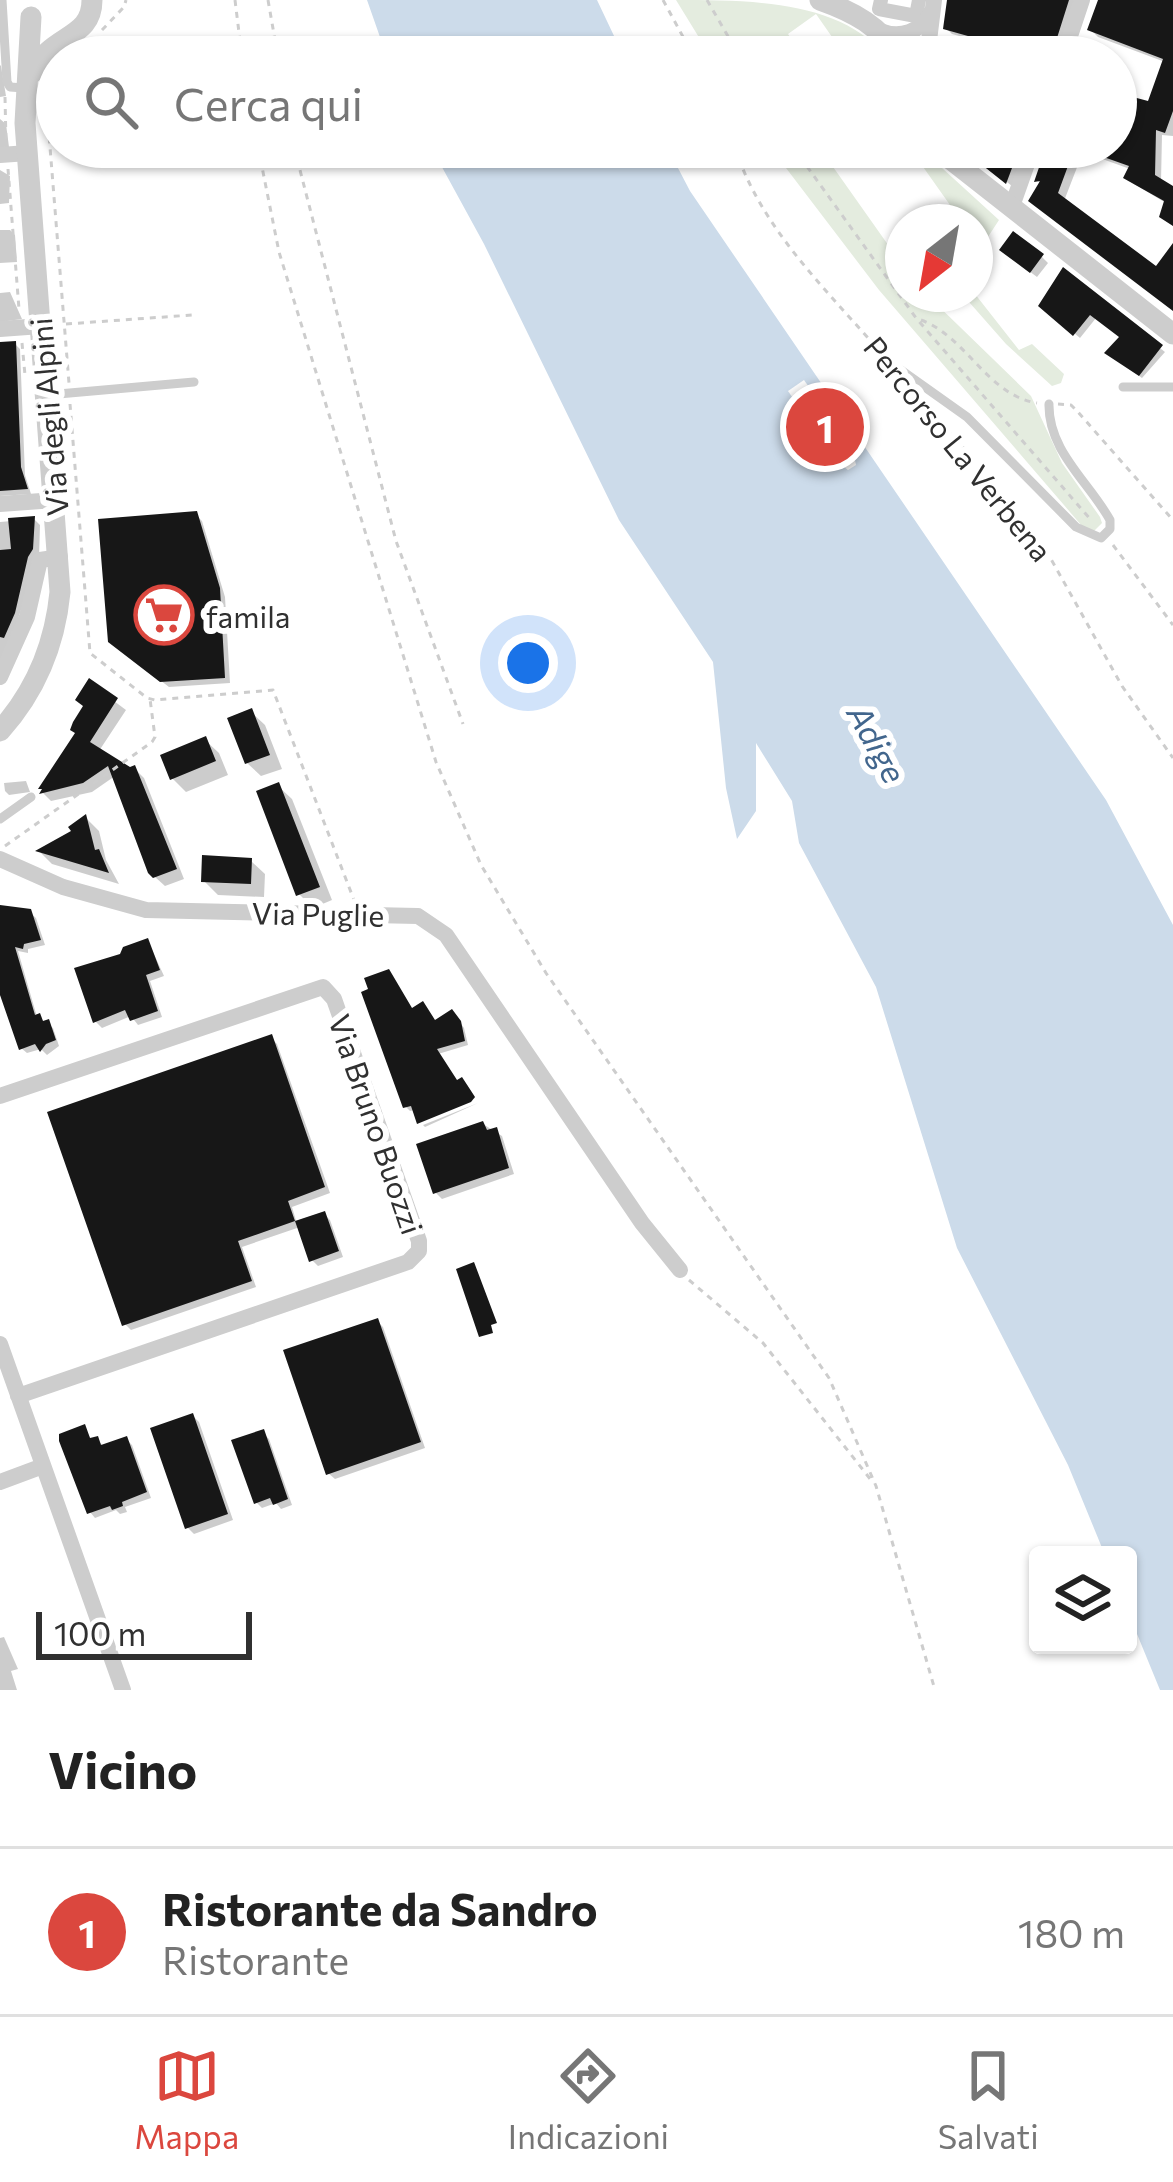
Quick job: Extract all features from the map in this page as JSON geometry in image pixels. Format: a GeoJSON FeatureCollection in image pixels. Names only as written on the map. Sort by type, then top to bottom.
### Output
{"type":"FeatureCollection","features":[{"type":"Feature","properties":{"kind":"street"},"geometry":{"type":"LineString","coordinates":[[820,0],[887,36],[909,32],[926,22],[928,4]]}},
{"type":"Feature","properties":{"kind":"street"},"geometry":{"type":"LineString","coordinates":[[881,0],[879,9],[916,16],[928,4]]}},
{"type":"Feature","properties":{"kind":"street"},"geometry":{"type":"LineString","coordinates":[[1070,36],[1082,0]]}},
{"type":"Feature","properties":{"kind":"street"},"geometry":{"type":"LineString","coordinates":[[927,36],[928,4]]}},
{"type":"Feature","properties":{"kind":"street","name":"Via degli Alpini"},"geometry":{"type":"LineString","coordinates":[[0,731],[42,666],[58,612],[59,556],[42,323],[10,154],[28,8]]}},
{"type":"Feature","properties":{"kind":"street"},"geometry":{"type":"LineString","coordinates":[[28,8],[45,33],[61,36]]}},
{"type":"Feature","properties":{"kind":"street"},"geometry":{"type":"LineString","coordinates":[[68,36],[84,27],[97,10]]}},
{"type":"Feature","properties":{"kind":"street"},"geometry":{"type":"LineString","coordinates":[[18,86],[36,63]]}},
{"type":"Feature","properties":{"kind":"street"},"geometry":{"type":"LineString","coordinates":[[961,168],[1173,330]]}},
{"type":"Feature","properties":{"kind":"street"},"geometry":{"type":"LineString","coordinates":[[1011,209],[1026,168]]}},
{"type":"Feature","properties":{"kind":"street"},"geometry":{"type":"LineString","coordinates":[[0,329],[42,323]]}},
{"type":"Feature","properties":{"kind":"street"},"geometry":{"type":"LineString","coordinates":[[0,504],[55,500]]}},
{"type":"Feature","properties":{"kind":"street"},"geometry":{"type":"LineString","coordinates":[[0,677],[32,605],[40,560],[59,556]]}},
{"type":"Feature","properties":{"kind":"street"},"geometry":{"type":"LineString","coordinates":[[32,605],[58,612]]}},
{"type":"Feature","properties":{"kind":"street","name":"Via Puglie"},"geometry":{"type":"LineString","coordinates":[[4,851],[63,887],[146,910],[418,916],[446,934],[603,1166],[680,1270]]}},
{"type":"Feature","properties":{"kind":"street","name":"Via Bruno Buozzi"},"geometry":{"type":"LineString","coordinates":[[0,1096],[323,987],[334,999],[419,1241],[419,1251],[408,1262],[18,1396]]}},
{"type":"Feature","properties":{"kind":"street"},"geometry":{"type":"LineString","coordinates":[[0,1344],[123,1690]]}},
{"type":"Feature","properties":{"kind":"street"},"geometry":{"type":"LineString","coordinates":[[0,1482],[44,1466]]}},
{"type":"Feature","properties":{"kind":"lane"},"geometry":{"type":"LineString","coordinates":[[2,0],[18,86]]}},
{"type":"Feature","properties":{"kind":"lane"},"geometry":{"type":"LineString","coordinates":[[891,363],[967,416],[1076,527],[1101,538],[1110,529],[1110,520],[1059,446],[1049,404]]}},
{"type":"Feature","properties":{"kind":"lane"},"geometry":{"type":"LineString","coordinates":[[47,395],[194,382]]}},
{"type":"Feature","properties":{"kind":"lane"},"geometry":{"type":"LineString","coordinates":[[1123,387],[1173,387]]}},
{"type":"Feature","properties":{"kind":"lane"},"geometry":{"type":"LineString","coordinates":[[0,820],[31,797]]}},
{"type":"Feature","properties":{"kind":"path"},"geometry":{"type":"LineString","coordinates":[[97,10],[124,8],[126,0]]}},
{"type":"Feature","properties":{"kind":"path"},"geometry":{"type":"LineString","coordinates":[[235,0],[239,36]]}},
{"type":"Feature","properties":{"kind":"path"},"geometry":{"type":"LineString","coordinates":[[268,0],[274,36]]}},
{"type":"Feature","properties":{"kind":"path"},"geometry":{"type":"LineString","coordinates":[[663,0],[683,36]]}},
{"type":"Feature","properties":{"kind":"path"},"geometry":{"type":"LineString","coordinates":[[707,0],[728,36]]}},
{"type":"Feature","properties":{"kind":"path"},"geometry":{"type":"LineString","coordinates":[[18,86],[4,111],[10,154],[42,323],[69,383]]}},
{"type":"Feature","properties":{"kind":"path"},"geometry":{"type":"LineString","coordinates":[[42,323],[46,168]]}},
{"type":"Feature","properties":{"kind":"path"},"geometry":{"type":"LineString","coordinates":[[263,168],[278,252],[436,762],[481,865],[546,973],[829,1378],[876,1486],[934,1690]]}},
{"type":"Feature","properties":{"kind":"path"},"geometry":{"type":"LineString","coordinates":[[298,168],[396,541],[463,724]]}},
{"type":"Feature","properties":{"kind":"path","name":"Percorso La Verbena"},"geometry":{"type":"LineString","coordinates":[[742,168],[778,232],[891,363],[927,413],[1010,502],[1051,559],[1122,686],[1173,758]]}},
{"type":"Feature","properties":{"kind":"path"},"geometry":{"type":"LineString","coordinates":[[809,168],[916,318],[1099,529]]}},
{"type":"Feature","properties":{"kind":"path"},"geometry":{"type":"LineString","coordinates":[[42,323],[192,315]]}},
{"type":"Feature","properties":{"kind":"path"},"geometry":{"type":"LineString","coordinates":[[70,403],[90,653],[150,699],[273,689],[359,913]]}},
{"type":"Feature","properties":{"kind":"path"},"geometry":{"type":"LineString","coordinates":[[1110,542],[1173,625]]}},
{"type":"Feature","properties":{"kind":"path"},"geometry":{"type":"LineString","coordinates":[[4,851],[152,742],[150,699]]}},
{"type":"Feature","properties":{"kind":"path"},"geometry":{"type":"LineString","coordinates":[[680,1270],[763,1343],[876,1486]]}},
{"type":"Feature","properties":{"kind":"shaded area"},"geometry":{"type":"Polygon","coordinates":[[[676,0],[792,7],[819,14],[845,24],[864,36],[831,36],[816,14],[789,36],[698,36],[676,0]]]}},
{"type":"Feature","properties":{"kind":"shaded area"},"geometry":{"type":"Polygon","coordinates":[[[786,168],[834,168],[885,240],[885,297],[786,168]]]}},
{"type":"Feature","properties":{"kind":"shaded area"},"geometry":{"type":"Polygon","coordinates":[[[924,168],[942,168],[981,204],[949,204],[924,168]]]}},
{"type":"Feature","properties":{"kind":"shaded area"},"geometry":{"type":"Polygon","coordinates":[[[898,312],[945,312],[1031,396],[1062,463],[1102,523],[1093,532],[1082,526],[898,312]]]}},
{"type":"Feature","properties":{"kind":"shaded area"},"geometry":{"type":"Polygon","coordinates":[[[978,312],[989,312],[1019,350],[1032,344],[1064,374],[1061,383],[1052,386],[978,312]]]}},
{"type":"Feature","properties":{"kind":"water"},"geometry":{"type":"Polygon","coordinates":[[[367,0],[597,0],[614,36],[380,36],[367,0]]]}},
{"type":"Feature","properties":{"kind":"water","name":"Adige"},"geometry":{"type":"Polygon","coordinates":[[[442,168],[678,168],[1106,800],[1173,925],[1173,1690],[1160,1690],[1137,1634],[1137,1546],[1101,1546],[1068,1465],[957,1248],[876,987],[799,843],[792,801],[756,743],[756,811],[737,839],[726,788],[713,662],[619,520],[442,168]]]}},
{"type":"Feature","properties":{"kind":"pier"},"geometry":{"type":"Polygon","coordinates":[[[804,380],[853,450],[856,465],[848,470],[836,461],[788,391],[804,380]]]}},
{"type":"Feature","properties":{"kind":"building"},"geometry":{"type":"Polygon","coordinates":[[[947,0],[1069,0],[1058,36],[968,36],[943,29],[947,0]]]}},
{"type":"Feature","properties":{"kind":"building"},"geometry":{"type":"Polygon","coordinates":[[[1098,0],[1173,0],[1173,111],[1165,133],[1156,130],[1155,175],[1173,186],[1173,226],[1159,217],[1164,201],[1123,178],[1128,168],[1137,168],[1137,98],[1148,101],[1163,59],[1137,49],[1137,36],[1103,36],[1087,30],[1098,0]]]}},
{"type":"Feature","properties":{"kind":"building"},"geometry":{"type":"Polygon","coordinates":[[[986,168],[1012,168],[1006,184],[986,168]]]}},
{"type":"Feature","properties":{"kind":"building"},"geometry":{"type":"Polygon","coordinates":[[[1039,168],[1067,168],[1058,193],[1156,266],[1173,243],[1173,311],[1028,201],[1040,181],[1034,182],[1039,168]]]}},
{"type":"Feature","properties":{"kind":"building"},"geometry":{"type":"Polygon","coordinates":[[[1013,231],[1044,254],[1030,273],[999,250],[1013,231]]]}},
{"type":"Feature","properties":{"kind":"building"},"geometry":{"type":"Polygon","coordinates":[[[1063,267],[1163,345],[1139,376],[1104,353],[1119,337],[1090,315],[1073,336],[1038,306],[1063,267]]]}},
{"type":"Feature","properties":{"kind":"building"},"geometry":{"type":"Polygon","coordinates":[[[16,341],[21,467],[28,489],[0,491],[0,342],[16,341]]]}},
{"type":"Feature","properties":{"kind":"building","name":"famila"},"geometry":{"type":"Polygon","coordinates":[[[197,511],[220,588],[225,678],[160,682],[108,642],[98,519],[197,511]]]}},
{"type":"Feature","properties":{"kind":"building"},"geometry":{"type":"Polygon","coordinates":[[[35,516],[33,549],[15,613],[4,638],[0,637],[0,550],[11,549],[8,518],[35,516]]]}},
{"type":"Feature","properties":{"kind":"building"},"geometry":{"type":"Polygon","coordinates":[[[89,678],[118,698],[90,742],[130,767],[135,765],[177,869],[153,878],[148,873],[108,766],[83,783],[39,794],[75,733],[70,730],[83,706],[75,700],[89,678]]]}},
{"type":"Feature","properties":{"kind":"building"},"geometry":{"type":"Polygon","coordinates":[[[252,708],[270,755],[245,764],[227,718],[252,708]]]}},
{"type":"Feature","properties":{"kind":"building"},"geometry":{"type":"Polygon","coordinates":[[[206,736],[216,761],[170,780],[160,755],[206,736]]]}},
{"type":"Feature","properties":{"kind":"building"},"geometry":{"type":"Polygon","coordinates":[[[279,782],[320,887],[296,896],[256,791],[279,782]]]}},
{"type":"Feature","properties":{"kind":"building"},"geometry":{"type":"Polygon","coordinates":[[[86,814],[95,850],[99,849],[109,873],[35,851],[71,831],[68,827],[86,814]]]}},
{"type":"Feature","properties":{"kind":"building"},"geometry":{"type":"Polygon","coordinates":[[[202,855],[252,858],[251,884],[201,882],[202,855]]]}},
{"type":"Feature","properties":{"kind":"building"},"geometry":{"type":"Polygon","coordinates":[[[0,905],[31,909],[41,940],[24,944],[23,949],[15,947],[35,1015],[49,1019],[56,1040],[40,1052],[35,1044],[19,1050],[0,995],[0,905]]]}},
{"type":"Feature","properties":{"kind":"building"},"geometry":{"type":"Polygon","coordinates":[[[148,938],[160,970],[146,975],[158,1011],[130,1021],[125,1010],[93,1023],[74,968],[120,954],[123,947],[148,938]]]}},
{"type":"Feature","properties":{"kind":"building"},"geometry":{"type":"Polygon","coordinates":[[[389,969],[412,1008],[423,1001],[435,1020],[452,1009],[461,1021],[465,1041],[437,1049],[475,1097],[417,1124],[411,1106],[403,1108],[361,992],[368,989],[364,978],[389,969]]]}},
{"type":"Feature","properties":{"kind":"building"},"geometry":{"type":"Polygon","coordinates":[[[272,1034],[325,1187],[288,1201],[295,1221],[238,1241],[252,1281],[122,1326],[47,1112],[272,1034]]]}},
{"type":"Feature","properties":{"kind":"building"},"geometry":{"type":"Polygon","coordinates":[[[483,1121],[487,1130],[497,1127],[509,1168],[433,1194],[416,1144],[483,1121]]]}},
{"type":"Feature","properties":{"kind":"building"},"geometry":{"type":"Polygon","coordinates":[[[325,1211],[339,1251],[309,1262],[295,1221],[325,1211]]]}},
{"type":"Feature","properties":{"kind":"building"},"geometry":{"type":"Polygon","coordinates":[[[474,1262],[497,1323],[491,1325],[493,1333],[479,1337],[456,1269],[474,1262]]]}},
{"type":"Feature","properties":{"kind":"building"},"geometry":{"type":"Polygon","coordinates":[[[378,1318],[421,1442],[326,1475],[283,1350],[378,1318]]]}},
{"type":"Feature","properties":{"kind":"building"},"geometry":{"type":"Polygon","coordinates":[[[193,1413],[228,1514],[185,1529],[150,1428],[193,1413]]]}},
{"type":"Feature","properties":{"kind":"building"},"geometry":{"type":"Polygon","coordinates":[[[85,1424],[90,1438],[98,1436],[101,1445],[127,1436],[147,1492],[122,1502],[123,1506],[87,1514],[59,1441],[59,1434],[85,1424]]]}},
{"type":"Feature","properties":{"kind":"building"},"geometry":{"type":"Polygon","coordinates":[[[264,1429],[288,1499],[273,1505],[270,1498],[254,1504],[231,1440],[264,1429]]]}},
{"type":"Feature","properties":{"kind":"place","name":"Ristorante da Sandro"},"geometry":{"type":"Point","coordinates":[825,427]}},
{"type":"Feature","properties":{"kind":"place","name":"famila"},"geometry":{"type":"Point","coordinates":[164,615]}}]}
